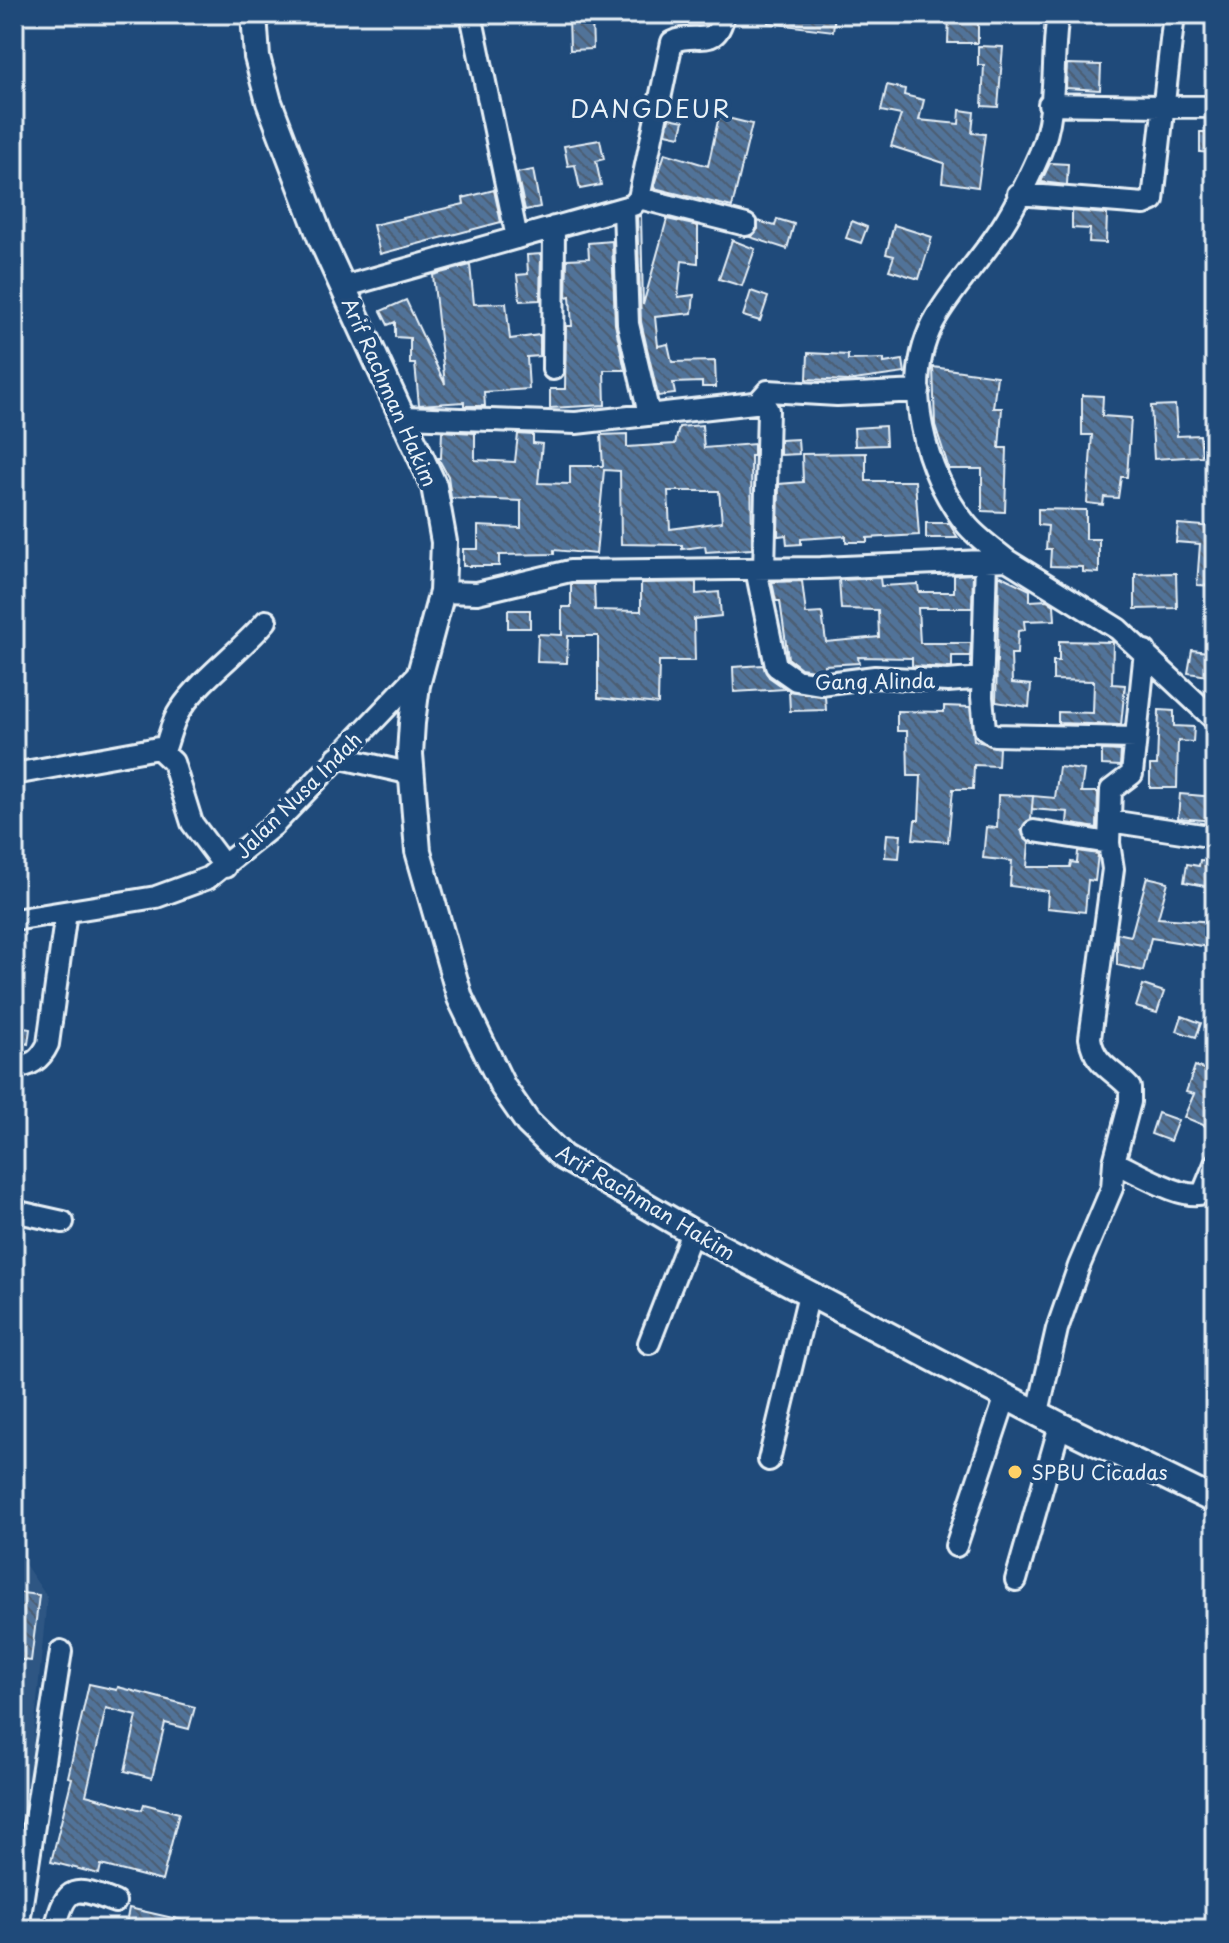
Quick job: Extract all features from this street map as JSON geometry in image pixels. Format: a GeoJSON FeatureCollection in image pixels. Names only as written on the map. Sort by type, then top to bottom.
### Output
{"type":"FeatureCollection","features":[{"type":"Feature","properties":{"kind":"main road","name":"Arif Rachman Hakim"},"geometry":{"type":"LineString","coordinates":[[254,14],[257,57],[269,102],[321,239],[434,486],[444,542],[442,592],[412,723],[418,851],[460,998],[503,1087],[528,1123],[563,1157],[692,1232],[809,1294],[1060,1425],[1215,1501]]}},
{"type":"Feature","properties":{"kind":"street"},"geometry":{"type":"LineString","coordinates":[[471,14],[517,238]]}},
{"type":"Feature","properties":{"kind":"street"},"geometry":{"type":"LineString","coordinates":[[649,414],[628,324],[632,204],[672,42],[714,36],[721,31],[724,14]]}},
{"type":"Feature","properties":{"kind":"street"},"geometry":{"type":"LineString","coordinates":[[1058,14],[1041,150],[999,233],[933,323],[923,347],[919,391],[922,424],[931,460],[951,503],[968,527],[996,556],[1118,629],[1145,651],[1215,720]]}},
{"type":"Feature","properties":{"kind":"street"},"geometry":{"type":"LineString","coordinates":[[1018,194],[1149,203],[1156,195],[1174,14]]}},
{"type":"Feature","properties":{"kind":"street"},"geometry":{"type":"LineString","coordinates":[[1049,104],[1215,107]]}},
{"type":"Feature","properties":{"kind":"street"},"geometry":{"type":"LineString","coordinates":[[343,287],[632,204],[746,225]]}},
{"type":"Feature","properties":{"kind":"street"},"geometry":{"type":"LineString","coordinates":[[553,369],[554,227]]}},
{"type":"Feature","properties":{"kind":"street"},"geometry":{"type":"LineString","coordinates":[[404,417],[565,423],[759,401],[768,391],[837,395],[919,391]]}},
{"type":"Feature","properties":{"kind":"street","name":"Gang Alinda"},"geometry":{"type":"LineString","coordinates":[[759,401],[768,410],[760,569],[776,666],[796,680],[820,684],[875,677],[948,681],[983,678]]}},
{"type":"Feature","properties":{"kind":"street"},"geometry":{"type":"LineString","coordinates":[[442,592],[477,593],[570,571],[760,569],[996,556]]}},
{"type":"Feature","properties":{"kind":"street"},"geometry":{"type":"LineString","coordinates":[[996,556],[983,678],[985,729],[994,735],[1135,738]]}},
{"type":"Feature","properties":{"kind":"street"},"geometry":{"type":"LineString","coordinates":[[164,751],[178,713],[266,621]]}},
{"type":"Feature","properties":{"kind":"street"},"geometry":{"type":"LineString","coordinates":[[1038,1412],[1057,1329],[1112,1188],[1114,1162],[1131,1093],[1126,1084],[1092,1052],[1090,1038],[1113,869],[1109,843],[1111,790],[1132,774],[1145,651]]}},
{"type":"Feature","properties":{"kind":"street","name":"Jalan Nusa Indah"},"geometry":{"type":"LineString","coordinates":[[14,920],[156,897],[208,878],[273,826],[423,669]]}},
{"type":"Feature","properties":{"kind":"street"},"geometry":{"type":"LineString","coordinates":[[14,774],[144,748],[164,751],[173,762],[192,823],[225,867]]}},
{"type":"Feature","properties":{"kind":"street"},"geometry":{"type":"LineString","coordinates":[[337,757],[412,774]]}},
{"type":"Feature","properties":{"kind":"street"},"geometry":{"type":"LineString","coordinates":[[1110,821],[1215,837]]}},
{"type":"Feature","properties":{"kind":"street"},"geometry":{"type":"LineString","coordinates":[[1034,831],[1109,843]]}},
{"type":"Feature","properties":{"kind":"street"},"geometry":{"type":"LineString","coordinates":[[14,1067],[35,1062],[43,1056],[48,1044],[66,912]]}},
{"type":"Feature","properties":{"kind":"street"},"geometry":{"type":"LineString","coordinates":[[1114,1162],[1180,1193],[1196,1196],[1203,1193],[1215,1164]]}},
{"type":"Feature","properties":{"kind":"street"},"geometry":{"type":"LineString","coordinates":[[14,1211],[63,1222]]}},
{"type":"Feature","properties":{"kind":"street"},"geometry":{"type":"LineString","coordinates":[[649,1343],[692,1232]]}},
{"type":"Feature","properties":{"kind":"street"},"geometry":{"type":"LineString","coordinates":[[769,1460],[809,1294]]}},
{"type":"Feature","properties":{"kind":"street"},"geometry":{"type":"LineString","coordinates":[[956,1546],[1006,1396]]}},
{"type":"Feature","properties":{"kind":"street"},"geometry":{"type":"LineString","coordinates":[[1016,1580],[1060,1425]]}},
{"type":"Feature","properties":{"kind":"street"},"geometry":{"type":"LineString","coordinates":[[18,1929],[61,1651]]}},
{"type":"Feature","properties":{"kind":"street"},"geometry":{"type":"LineString","coordinates":[[55,1929],[62,1902],[70,1893],[83,1889],[115,1902]]}},
{"type":"Feature","properties":{"kind":"shaded area"},"geometry":{"type":"Polygon","coordinates":[[[14,1548],[47,1597],[18,1899],[14,1898],[14,1548]]]}},
{"type":"Feature","properties":{"kind":"building"},"geometry":{"type":"Polygon","coordinates":[[[769,14],[835,14],[833,31],[768,23],[769,14]]]}},
{"type":"Feature","properties":{"kind":"building"},"geometry":{"type":"Polygon","coordinates":[[[949,14],[978,14],[978,43],[948,43],[949,14]]]}},
{"type":"Feature","properties":{"kind":"building"},"geometry":{"type":"Polygon","coordinates":[[[569,17],[592,17],[593,49],[570,50],[569,17]]]}},
{"type":"Feature","properties":{"kind":"building"},"geometry":{"type":"Polygon","coordinates":[[[978,46],[1003,47],[998,107],[982,106],[984,65],[978,65],[978,46]]]}},
{"type":"Feature","properties":{"kind":"building"},"geometry":{"type":"Polygon","coordinates":[[[1067,64],[1101,65],[1100,90],[1066,88],[1067,64]]]}},
{"type":"Feature","properties":{"kind":"building"},"geometry":{"type":"Polygon","coordinates":[[[887,85],[905,89],[904,95],[924,100],[919,120],[959,124],[960,110],[974,112],[972,133],[985,134],[978,187],[942,182],[944,163],[891,146],[901,115],[881,111],[887,85]]]}},
{"type":"Feature","properties":{"kind":"building"},"geometry":{"type":"Polygon","coordinates":[[[719,116],[752,124],[732,207],[654,188],[665,153],[708,166],[719,116]]]}},
{"type":"Feature","properties":{"kind":"building"},"geometry":{"type":"Polygon","coordinates":[[[669,118],[684,121],[680,136],[666,133],[669,118]]]}},
{"type":"Feature","properties":{"kind":"building"},"geometry":{"type":"Polygon","coordinates":[[[1200,132],[1215,132],[1215,153],[1200,152],[1200,132]]]}},
{"type":"Feature","properties":{"kind":"building"},"geometry":{"type":"Polygon","coordinates":[[[600,140],[604,159],[596,161],[601,185],[580,189],[575,165],[568,166],[564,146],[600,140]]]}},
{"type":"Feature","properties":{"kind":"building"},"geometry":{"type":"Polygon","coordinates":[[[1050,163],[1068,164],[1067,185],[1041,182],[1050,163]]]}},
{"type":"Feature","properties":{"kind":"building"},"geometry":{"type":"Polygon","coordinates":[[[533,170],[540,207],[525,210],[517,173],[533,170]]]}},
{"type":"Feature","properties":{"kind":"building"},"geometry":{"type":"Polygon","coordinates":[[[494,190],[501,222],[380,254],[373,225],[464,204],[463,198],[494,190]]]}},
{"type":"Feature","properties":{"kind":"building"},"geometry":{"type":"Polygon","coordinates":[[[1072,211],[1107,214],[1106,243],[1089,242],[1090,229],[1072,228],[1072,211]]]}},
{"type":"Feature","properties":{"kind":"building"},"geometry":{"type":"Polygon","coordinates":[[[641,215],[643,305],[667,219],[698,226],[698,263],[682,261],[678,297],[694,295],[692,313],[655,317],[658,346],[668,344],[672,362],[715,361],[716,387],[702,387],[702,382],[673,383],[675,394],[658,396],[641,322],[637,217],[641,215]]]}},
{"type":"Feature","properties":{"kind":"building"},"geometry":{"type":"Polygon","coordinates":[[[777,219],[794,224],[787,249],[750,237],[758,229],[758,221],[775,226],[777,219]]]}},
{"type":"Feature","properties":{"kind":"building"},"geometry":{"type":"Polygon","coordinates":[[[852,221],[867,227],[861,243],[846,238],[852,221]]]}},
{"type":"Feature","properties":{"kind":"building"},"geometry":{"type":"Polygon","coordinates":[[[894,225],[932,237],[919,279],[889,270],[894,256],[886,254],[894,225]]]}},
{"type":"Feature","properties":{"kind":"building"},"geometry":{"type":"Polygon","coordinates":[[[732,240],[755,249],[742,286],[719,279],[732,240]]]}},
{"type":"Feature","properties":{"kind":"building"},"geometry":{"type":"Polygon","coordinates":[[[612,241],[615,324],[625,370],[604,370],[605,405],[550,408],[550,389],[565,389],[566,326],[572,326],[570,296],[566,297],[567,259],[589,258],[588,243],[612,241]]]}},
{"type":"Feature","properties":{"kind":"building"},"geometry":{"type":"Polygon","coordinates":[[[541,254],[540,300],[520,301],[517,275],[528,274],[527,255],[541,254]]]}},
{"type":"Feature","properties":{"kind":"building"},"geometry":{"type":"Polygon","coordinates":[[[470,265],[474,304],[506,303],[510,339],[540,335],[540,356],[527,357],[529,389],[484,392],[485,406],[464,406],[464,402],[419,405],[415,364],[410,364],[410,338],[395,337],[395,322],[388,325],[381,311],[406,300],[445,384],[433,275],[470,265]]]}},
{"type":"Feature","properties":{"kind":"building"},"geometry":{"type":"Polygon","coordinates":[[[751,291],[768,297],[760,321],[743,316],[751,291]]]}},
{"type":"Feature","properties":{"kind":"building"},"geometry":{"type":"Polygon","coordinates":[[[808,353],[848,355],[848,360],[884,359],[884,363],[903,360],[905,373],[847,381],[807,379],[808,353]]]}},
{"type":"Feature","properties":{"kind":"building"},"geometry":{"type":"Polygon","coordinates":[[[933,367],[997,376],[993,408],[1002,408],[999,448],[1007,448],[1005,512],[982,511],[982,469],[949,469],[935,425],[933,367]]]}},
{"type":"Feature","properties":{"kind":"building"},"geometry":{"type":"Polygon","coordinates":[[[1082,395],[1103,396],[1102,416],[1131,418],[1127,477],[1121,477],[1118,498],[1104,497],[1103,505],[1087,503],[1092,435],[1082,435],[1082,395]]]}},
{"type":"Feature","properties":{"kind":"building"},"geometry":{"type":"Polygon","coordinates":[[[1175,405],[1177,436],[1200,435],[1202,456],[1154,459],[1151,406],[1175,405]]]}},
{"type":"Feature","properties":{"kind":"building"},"geometry":{"type":"Polygon","coordinates":[[[702,425],[704,448],[754,444],[754,456],[751,456],[752,549],[706,552],[705,546],[682,549],[682,545],[621,544],[620,471],[604,470],[596,554],[554,550],[554,554],[499,555],[499,566],[463,566],[463,549],[478,549],[478,526],[521,528],[521,501],[451,498],[448,476],[438,458],[441,458],[442,431],[475,433],[475,460],[515,462],[518,434],[533,435],[533,443],[542,444],[538,483],[570,484],[570,466],[603,466],[601,435],[627,434],[627,447],[675,444],[679,427],[702,425]],[[668,491],[670,529],[722,522],[719,491],[668,491]]]}},
{"type":"Feature","properties":{"kind":"building"},"geometry":{"type":"Polygon","coordinates":[[[885,426],[886,445],[855,446],[854,428],[885,426]]]}},
{"type":"Feature","properties":{"kind":"building"},"geometry":{"type":"Polygon","coordinates":[[[798,439],[799,454],[780,455],[780,440],[798,439]]]}},
{"type":"Feature","properties":{"kind":"building"},"geometry":{"type":"Polygon","coordinates":[[[866,453],[866,481],[915,481],[919,535],[867,538],[867,542],[846,542],[846,536],[801,539],[801,544],[787,545],[786,535],[778,536],[779,484],[803,482],[802,454],[866,453]]]}},
{"type":"Feature","properties":{"kind":"building"},"geometry":{"type":"Polygon","coordinates":[[[1038,509],[1086,510],[1086,539],[1099,539],[1099,573],[1083,572],[1083,567],[1050,566],[1051,549],[1046,549],[1048,526],[1038,525],[1038,509]]]}},
{"type":"Feature","properties":{"kind":"building"},"geometry":{"type":"Polygon","coordinates":[[[926,523],[949,523],[958,538],[926,538],[926,523]]]}},
{"type":"Feature","properties":{"kind":"building"},"geometry":{"type":"Polygon","coordinates":[[[1178,524],[1215,527],[1215,586],[1197,585],[1200,544],[1176,542],[1178,524]]]}},
{"type":"Feature","properties":{"kind":"building"},"geometry":{"type":"Polygon","coordinates":[[[1176,573],[1177,608],[1135,609],[1135,574],[1176,573]]]}},
{"type":"Feature","properties":{"kind":"building"},"geometry":{"type":"Polygon","coordinates":[[[973,574],[972,608],[918,608],[920,643],[971,643],[970,656],[952,656],[952,668],[912,666],[912,658],[858,657],[859,663],[824,665],[824,670],[820,671],[801,668],[788,658],[780,601],[776,601],[772,582],[802,581],[806,614],[822,613],[826,642],[879,637],[878,610],[841,609],[839,580],[880,578],[881,586],[918,584],[919,592],[954,592],[954,575],[973,574]]]}},
{"type":"Feature","properties":{"kind":"building"},"geometry":{"type":"Polygon","coordinates":[[[999,575],[1030,590],[1030,601],[1047,600],[1054,605],[1055,620],[1024,621],[1025,630],[1018,631],[1017,654],[1011,654],[1012,683],[1031,685],[1029,707],[996,702],[999,575]]]}},
{"type":"Feature","properties":{"kind":"building"},"geometry":{"type":"Polygon","coordinates":[[[696,582],[696,594],[719,592],[721,616],[694,619],[695,661],[659,661],[658,704],[598,698],[598,636],[568,636],[567,663],[537,662],[538,634],[562,635],[562,607],[571,607],[571,584],[594,584],[595,610],[641,611],[641,583],[696,582]]]}},
{"type":"Feature","properties":{"kind":"building"},"geometry":{"type":"Polygon","coordinates":[[[508,610],[530,610],[530,628],[508,628],[508,610]]]}},
{"type":"Feature","properties":{"kind":"building"},"geometry":{"type":"Polygon","coordinates":[[[1059,641],[1113,642],[1112,684],[1125,685],[1121,725],[1058,723],[1058,712],[1093,713],[1094,681],[1053,680],[1053,661],[1059,661],[1059,641]]]}},
{"type":"Feature","properties":{"kind":"building"},"geometry":{"type":"Polygon","coordinates":[[[1192,650],[1215,653],[1215,677],[1188,673],[1192,650]]]}},
{"type":"Feature","properties":{"kind":"building"},"geometry":{"type":"Polygon","coordinates":[[[763,665],[769,677],[786,689],[734,692],[733,667],[763,665]]]}},
{"type":"Feature","properties":{"kind":"building"},"geometry":{"type":"Polygon","coordinates":[[[789,691],[825,696],[826,710],[790,711],[789,691]]]}},
{"type":"Feature","properties":{"kind":"building"},"geometry":{"type":"Polygon","coordinates":[[[944,706],[970,707],[974,740],[999,748],[998,766],[974,765],[973,789],[953,789],[948,842],[913,839],[915,820],[919,820],[921,776],[908,776],[907,731],[897,731],[897,711],[944,712],[944,706]]]}},
{"type":"Feature","properties":{"kind":"building"},"geometry":{"type":"Polygon","coordinates":[[[1159,710],[1174,711],[1174,726],[1194,727],[1193,742],[1178,741],[1177,788],[1150,788],[1150,765],[1157,765],[1159,710]]]}},
{"type":"Feature","properties":{"kind":"building"},"geometry":{"type":"Polygon","coordinates":[[[1102,750],[1121,751],[1120,766],[1102,765],[1102,750]]]}},
{"type":"Feature","properties":{"kind":"building"},"geometry":{"type":"Polygon","coordinates":[[[1059,767],[1084,770],[1081,792],[1098,792],[1097,828],[1067,823],[1068,812],[1032,809],[1033,796],[1055,798],[1059,767]]]}},
{"type":"Feature","properties":{"kind":"building"},"geometry":{"type":"Polygon","coordinates":[[[1180,794],[1215,797],[1215,821],[1178,818],[1180,794]]]}},
{"type":"Feature","properties":{"kind":"building"},"geometry":{"type":"Polygon","coordinates":[[[998,795],[1033,796],[1031,819],[1021,830],[1029,843],[1027,867],[1070,867],[1071,862],[1077,863],[1078,851],[1098,854],[1095,881],[1088,880],[1085,912],[1047,908],[1048,891],[1010,886],[1012,861],[983,858],[986,827],[997,828],[998,795]]]}},
{"type":"Feature","properties":{"kind":"building"},"geometry":{"type":"Polygon","coordinates":[[[887,834],[901,835],[899,858],[885,857],[887,834]]]}},
{"type":"Feature","properties":{"kind":"building"},"geometry":{"type":"Polygon","coordinates":[[[1200,860],[1215,862],[1215,888],[1184,882],[1187,864],[1199,866],[1200,860]]]}},
{"type":"Feature","properties":{"kind":"building"},"geometry":{"type":"Polygon","coordinates":[[[1147,877],[1168,882],[1158,918],[1215,922],[1215,948],[1151,938],[1143,971],[1117,965],[1117,933],[1131,936],[1147,877]]]}},
{"type":"Feature","properties":{"kind":"building"},"geometry":{"type":"Polygon","coordinates":[[[1143,985],[1164,992],[1157,1013],[1136,1007],[1143,985]]]}},
{"type":"Feature","properties":{"kind":"building"},"geometry":{"type":"Polygon","coordinates":[[[1182,1016],[1201,1023],[1196,1037],[1177,1031],[1182,1016]]]}},
{"type":"Feature","properties":{"kind":"building"},"geometry":{"type":"Polygon","coordinates":[[[14,1026],[30,1029],[28,1044],[14,1041],[14,1026]]]}},
{"type":"Feature","properties":{"kind":"building"},"geometry":{"type":"Polygon","coordinates":[[[1195,1066],[1215,1073],[1215,1130],[1184,1117],[1194,1094],[1186,1092],[1195,1066]]]}},
{"type":"Feature","properties":{"kind":"building"},"geometry":{"type":"Polygon","coordinates":[[[1158,1113],[1178,1120],[1170,1141],[1151,1134],[1158,1113]]]}},
{"type":"Feature","properties":{"kind":"building"},"geometry":{"type":"Polygon","coordinates":[[[14,1592],[39,1595],[31,1661],[14,1659],[14,1592]]]}},
{"type":"Feature","properties":{"kind":"building"},"geometry":{"type":"Polygon","coordinates":[[[89,1684],[117,1690],[118,1687],[195,1707],[189,1729],[165,1723],[152,1778],[125,1771],[137,1716],[106,1708],[86,1795],[142,1810],[144,1804],[179,1813],[162,1881],[101,1865],[99,1874],[51,1862],[72,1778],[68,1777],[89,1684]]]}},
{"type":"Feature","properties":{"kind":"building"},"geometry":{"type":"Polygon","coordinates":[[[129,1908],[195,1923],[194,1929],[125,1929],[129,1908]]]}},
{"type":"Feature","properties":{"kind":"place","name":"SPBU Cicadas"},"geometry":{"type":"Point","coordinates":[1015,1472]}},
{"type":"Feature","properties":{"kind":"district","name":"DANGDEUR"},"geometry":{"type":"Point","coordinates":[651,108]}}]}
